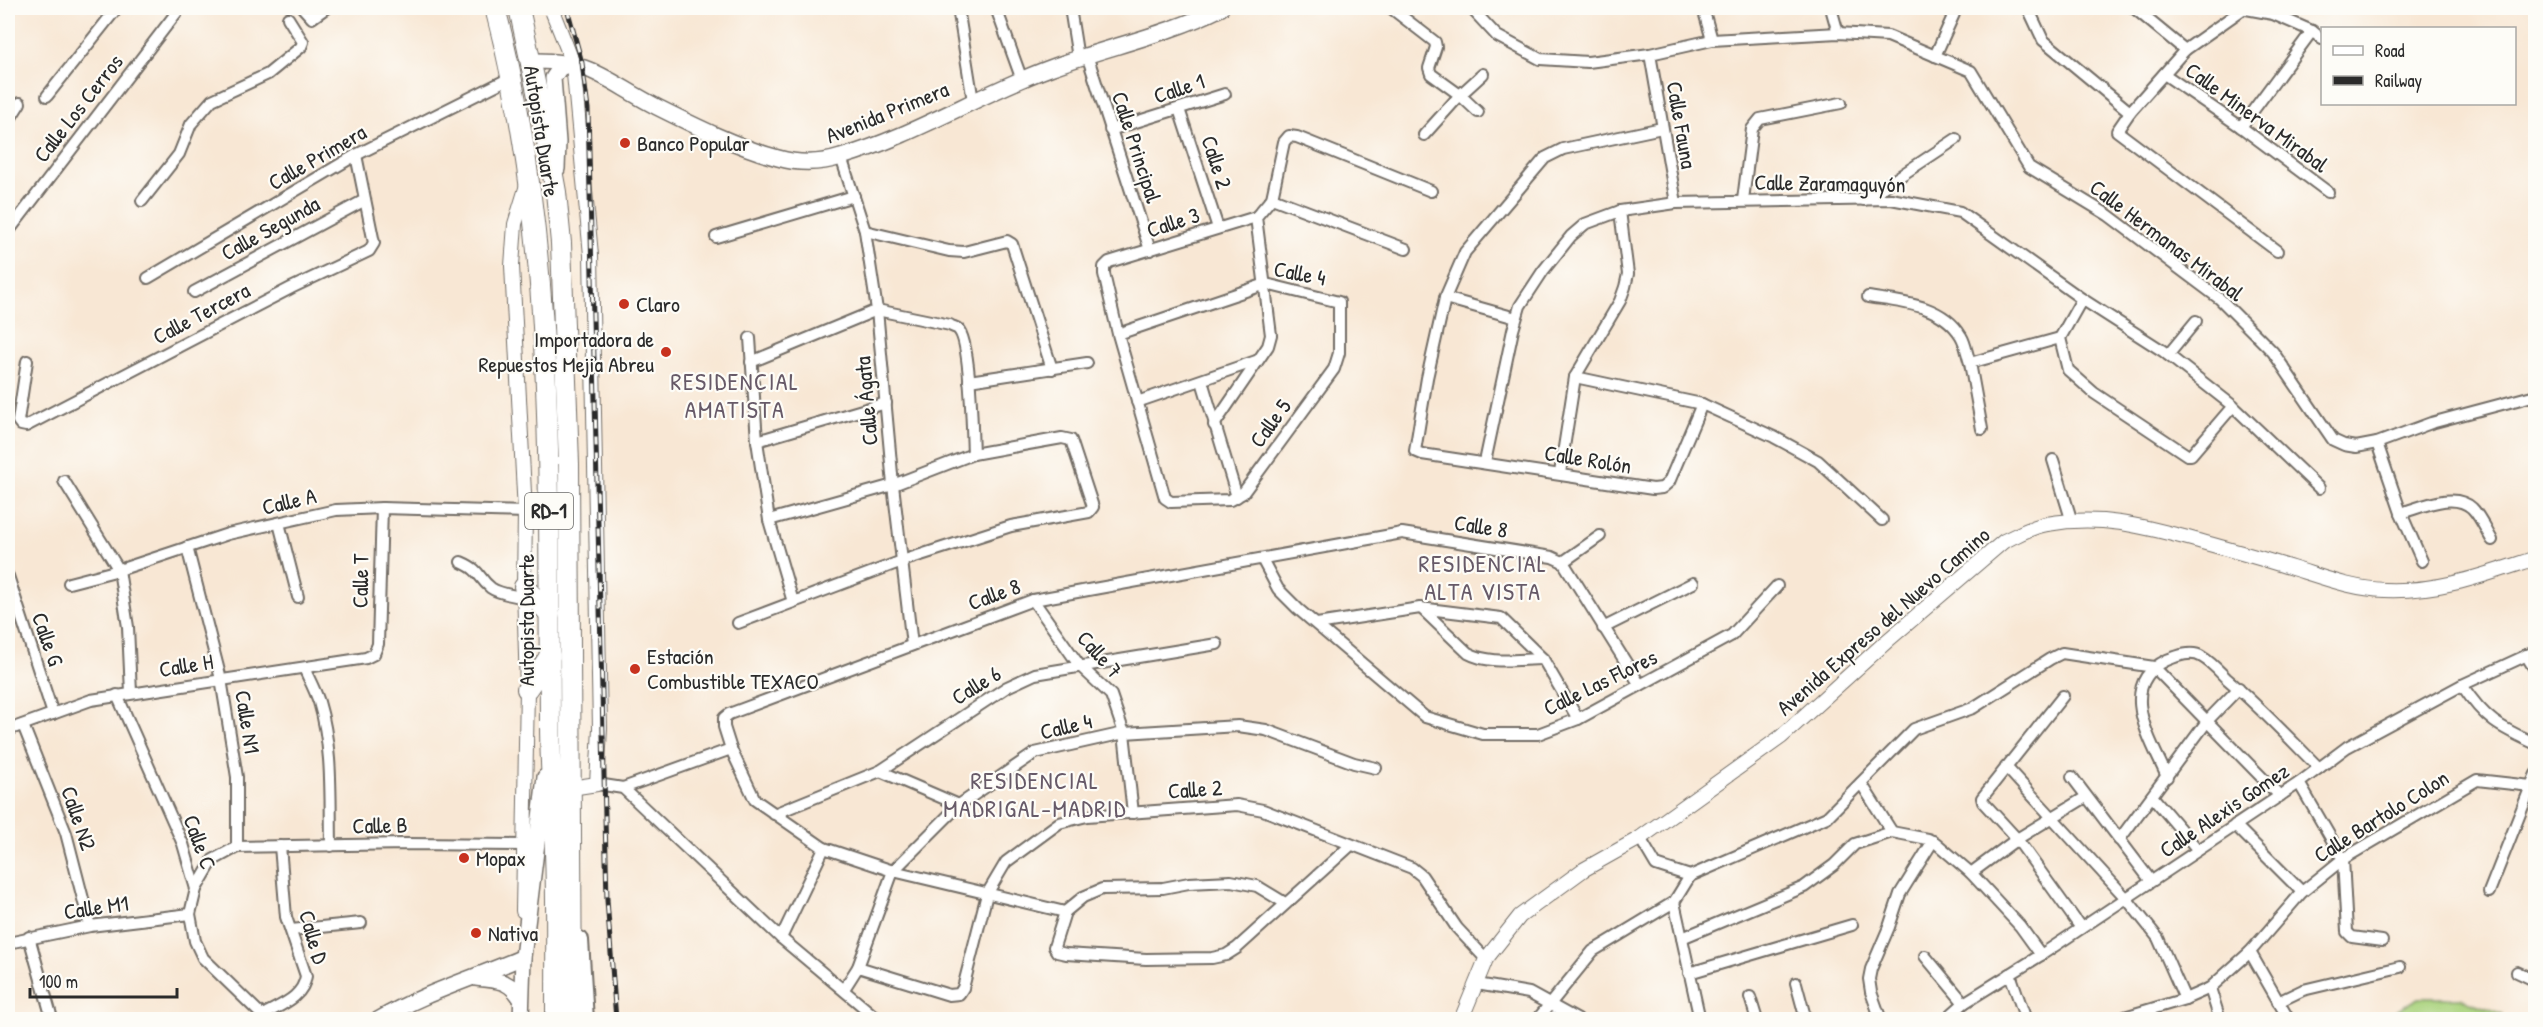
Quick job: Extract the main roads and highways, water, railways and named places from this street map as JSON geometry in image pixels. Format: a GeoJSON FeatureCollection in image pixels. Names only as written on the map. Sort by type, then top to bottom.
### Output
{"type":"FeatureCollection","features":[{"type":"Feature","properties":{"kind":"highway","name":"Autopista Duarte"},"geometry":{"type":"LineString","coordinates":[[495,8],[522,133],[540,274],[546,378],[556,1020]]}},
{"type":"Feature","properties":{"kind":"highway","name":"Autopista Duarte"},"geometry":{"type":"LineString","coordinates":[[519,8],[556,192],[561,243],[568,464],[571,822]]}},
{"type":"Feature","properties":{"kind":"highway"},"geometry":{"type":"LineString","coordinates":[[524,592],[550,614]]}},
{"type":"Feature","properties":{"kind":"highway"},"geometry":{"type":"LineString","coordinates":[[527,689],[550,656]]}},
{"type":"Feature","properties":{"kind":"highway","name":"RD-1"},"geometry":{"type":"LineString","coordinates":[[571,822],[572,1020]]}},
{"type":"Feature","properties":{"kind":"main road","name":"Avenida Primera"},"geometry":{"type":"LineString","coordinates":[[531,61],[573,63],[614,81],[655,106],[759,152],[807,163],[841,157],[931,123],[973,101],[1022,80],[1082,57],[1183,24],[1221,8]]}},
{"type":"Feature","properties":{"kind":"main road"},"geometry":{"type":"LineString","coordinates":[[556,192],[558,142],[553,78],[560,68],[573,63]]}},
{"type":"Feature","properties":{"kind":"main road"},"geometry":{"type":"LineString","coordinates":[[520,1020],[523,957],[550,726]]}},
{"type":"Feature","properties":{"kind":"main road"},"geometry":{"type":"LineString","coordinates":[[571,822],[585,1020]]}},
{"type":"Feature","properties":{"kind":"main road"},"geometry":{"type":"LineString","coordinates":[[548,1020],[555,852]]}},
{"type":"Feature","properties":{"kind":"main road"},"geometry":{"type":"LineString","coordinates":[[378,1020],[419,998],[476,978],[523,957]]}},
{"type":"Feature","properties":{"kind":"main road"},"geometry":{"type":"LineString","coordinates":[[476,978],[522,975]]}},
{"type":"Feature","properties":{"kind":"main road"},"geometry":{"type":"LineString","coordinates":[[522,975],[526,979],[526,1020]]}},
{"type":"Feature","properties":{"kind":"main road"},"geometry":{"type":"LineString","coordinates":[[476,978],[507,983],[514,987],[521,999]]}},
{"type":"Feature","properties":{"kind":"railway"},"geometry":{"type":"LineString","coordinates":[[567,8],[582,63],[588,109],[607,900],[616,1020]]}},
{"type":"Feature","properties":{"kind":"place","name":"Banco Popular"},"geometry":{"type":"Point","coordinates":[625,143]}},
{"type":"Feature","properties":{"kind":"place","name":"Claro"},"geometry":{"type":"Point","coordinates":[624,304]}},
{"type":"Feature","properties":{"kind":"place","name":"Importadora de Repuestos Mejia Abreu"},"geometry":{"type":"Point","coordinates":[666,352]}},
{"type":"Feature","properties":{"kind":"place","name":"Estación Combustible TEXACO"},"geometry":{"type":"Point","coordinates":[635,669]}},
{"type":"Feature","properties":{"kind":"place","name":"Mopax"},"geometry":{"type":"Point","coordinates":[464,858]}},
{"type":"Feature","properties":{"kind":"place","name":"Nativa"},"geometry":{"type":"Point","coordinates":[476,933]}},
{"type":"Feature","properties":{"kind":"district","name":"RESIDENCIAL AMATISTA"},"geometry":{"type":"Point","coordinates":[735,396]}},
{"type":"Feature","properties":{"kind":"district","name":"RESIDENCIAL ALTA VISTA"},"geometry":{"type":"Point","coordinates":[1483,578]}},
{"type":"Feature","properties":{"kind":"district","name":"RESIDENCIAL MADRIGAL-MADRID"},"geometry":{"type":"Point","coordinates":[1035,795]}}]}
